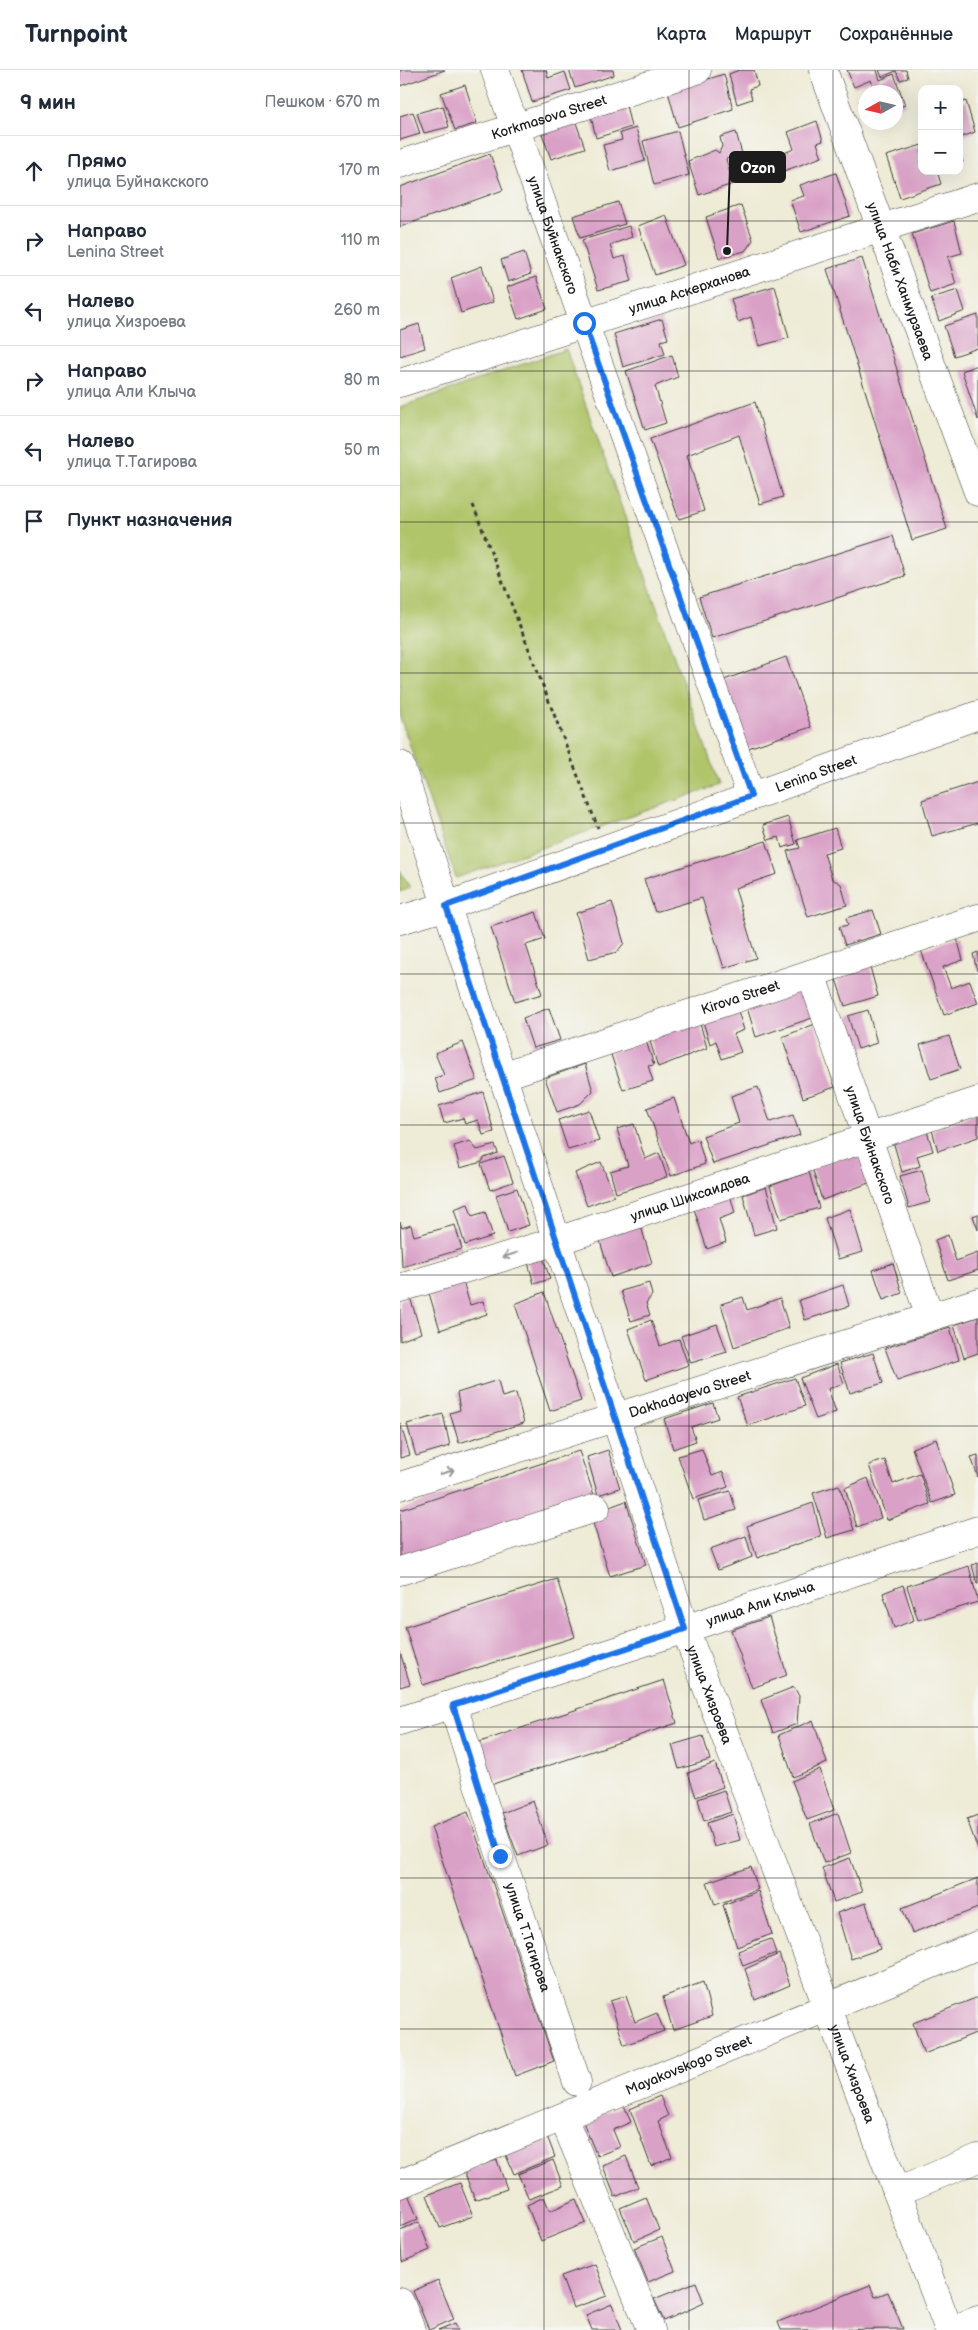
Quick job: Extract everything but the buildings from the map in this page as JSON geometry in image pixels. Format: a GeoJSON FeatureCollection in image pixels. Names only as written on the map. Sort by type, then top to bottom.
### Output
{"type":"FeatureCollection","features":[{"type":"Feature","properties":{"kind":"street","name":"улица Буйнакского"},"geometry":{"type":"LineString","coordinates":[[495,70],[751,796]]}},
{"type":"Feature","properties":{"kind":"street","name":"Korkmasova Street"},"geometry":{"type":"LineString","coordinates":[[400,164],[515,126],[697,70]]}},
{"type":"Feature","properties":{"kind":"street","name":"улица Наби Ханмурзаева"},"geometry":{"type":"LineString","coordinates":[[823,70],[978,492]]}},
{"type":"Feature","properties":{"kind":"street","name":"улица Аскерханова"},"geometry":{"type":"LineString","coordinates":[[400,383],[978,197]]}},
{"type":"Feature","properties":{"kind":"street","name":"Lenina Street"},"geometry":{"type":"LineString","coordinates":[[400,920],[446,906],[978,715]]}},
{"type":"Feature","properties":{"kind":"street","name":"улица Хизроева"},"geometry":{"type":"LineString","coordinates":[[400,767],[685,1629],[897,2192],[951,2330]]}},
{"type":"Feature","properties":{"kind":"street","name":"Kirova Street"},"geometry":{"type":"LineString","coordinates":[[502,1076],[978,918]]}},
{"type":"Feature","properties":{"kind":"street","name":"улица Буйнакского"},"geometry":{"type":"LineString","coordinates":[[811,974],[930,1317]]}},
{"type":"Feature","properties":{"kind":"street","name":"улица Шихсаидова"},"geometry":{"type":"LineString","coordinates":[[400,1288],[557,1241],[978,1101]]}},
{"type":"Feature","properties":{"kind":"street","name":"Dakhadayeva Street"},"geometry":{"type":"LineString","coordinates":[[400,1486],[616,1419],[978,1302]]}},
{"type":"Feature","properties":{"kind":"street"},"geometry":{"type":"LineString","coordinates":[[400,1571],[596,1508]]}},
{"type":"Feature","properties":{"kind":"street","name":"улица Али Клыча"},"geometry":{"type":"LineString","coordinates":[[400,1722],[685,1629],[978,1530]]}},
{"type":"Feature","properties":{"kind":"street","name":"улица Т.Тагирова"},"geometry":{"type":"LineString","coordinates":[[453,1705],[500,1856],[577,2082]]}},
{"type":"Feature","properties":{"kind":"street","name":"Mayakovskogo Street"},"geometry":{"type":"LineString","coordinates":[[400,2184],[978,1944]]}},
{"type":"Feature","properties":{"kind":"street"},"geometry":{"type":"LineString","coordinates":[[563,2117],[651,2330]]}},
{"type":"Feature","properties":{"kind":"street"},"geometry":{"type":"LineString","coordinates":[[897,2192],[978,2158]]}},
{"type":"Feature","properties":{"kind":"street"},"geometry":{"type":"LineString","coordinates":[[400,2302],[411,2330]]}},
{"type":"Feature","properties":{"kind":"street"},"geometry":{"type":"LineString","coordinates":[[951,2330],[978,2320]]}},
{"type":"Feature","properties":{"kind":"path"},"geometry":{"type":"LineString","coordinates":[[473,505],[605,849]]}},
{"type":"Feature","properties":{"kind":"green space"},"geometry":{"type":"Polygon","coordinates":[[[566,349],[719,785],[456,878],[400,717],[400,407],[566,349]]]}},
{"type":"Feature","properties":{"kind":"green space"},"geometry":{"type":"Polygon","coordinates":[[[400,870],[410,888],[400,892],[400,870]]]}},
{"type":"Feature","properties":{"kind":"place","name":"Ozon"},"geometry":{"type":"Point","coordinates":[727,251]}},
{"type":"Feature","properties":{"kind":"route"},"geometry":{"type":"LineString","coordinates":[[500,1856],[453,1705],[685,1629],[446,906],[751,796],[584,323]]}}]}
